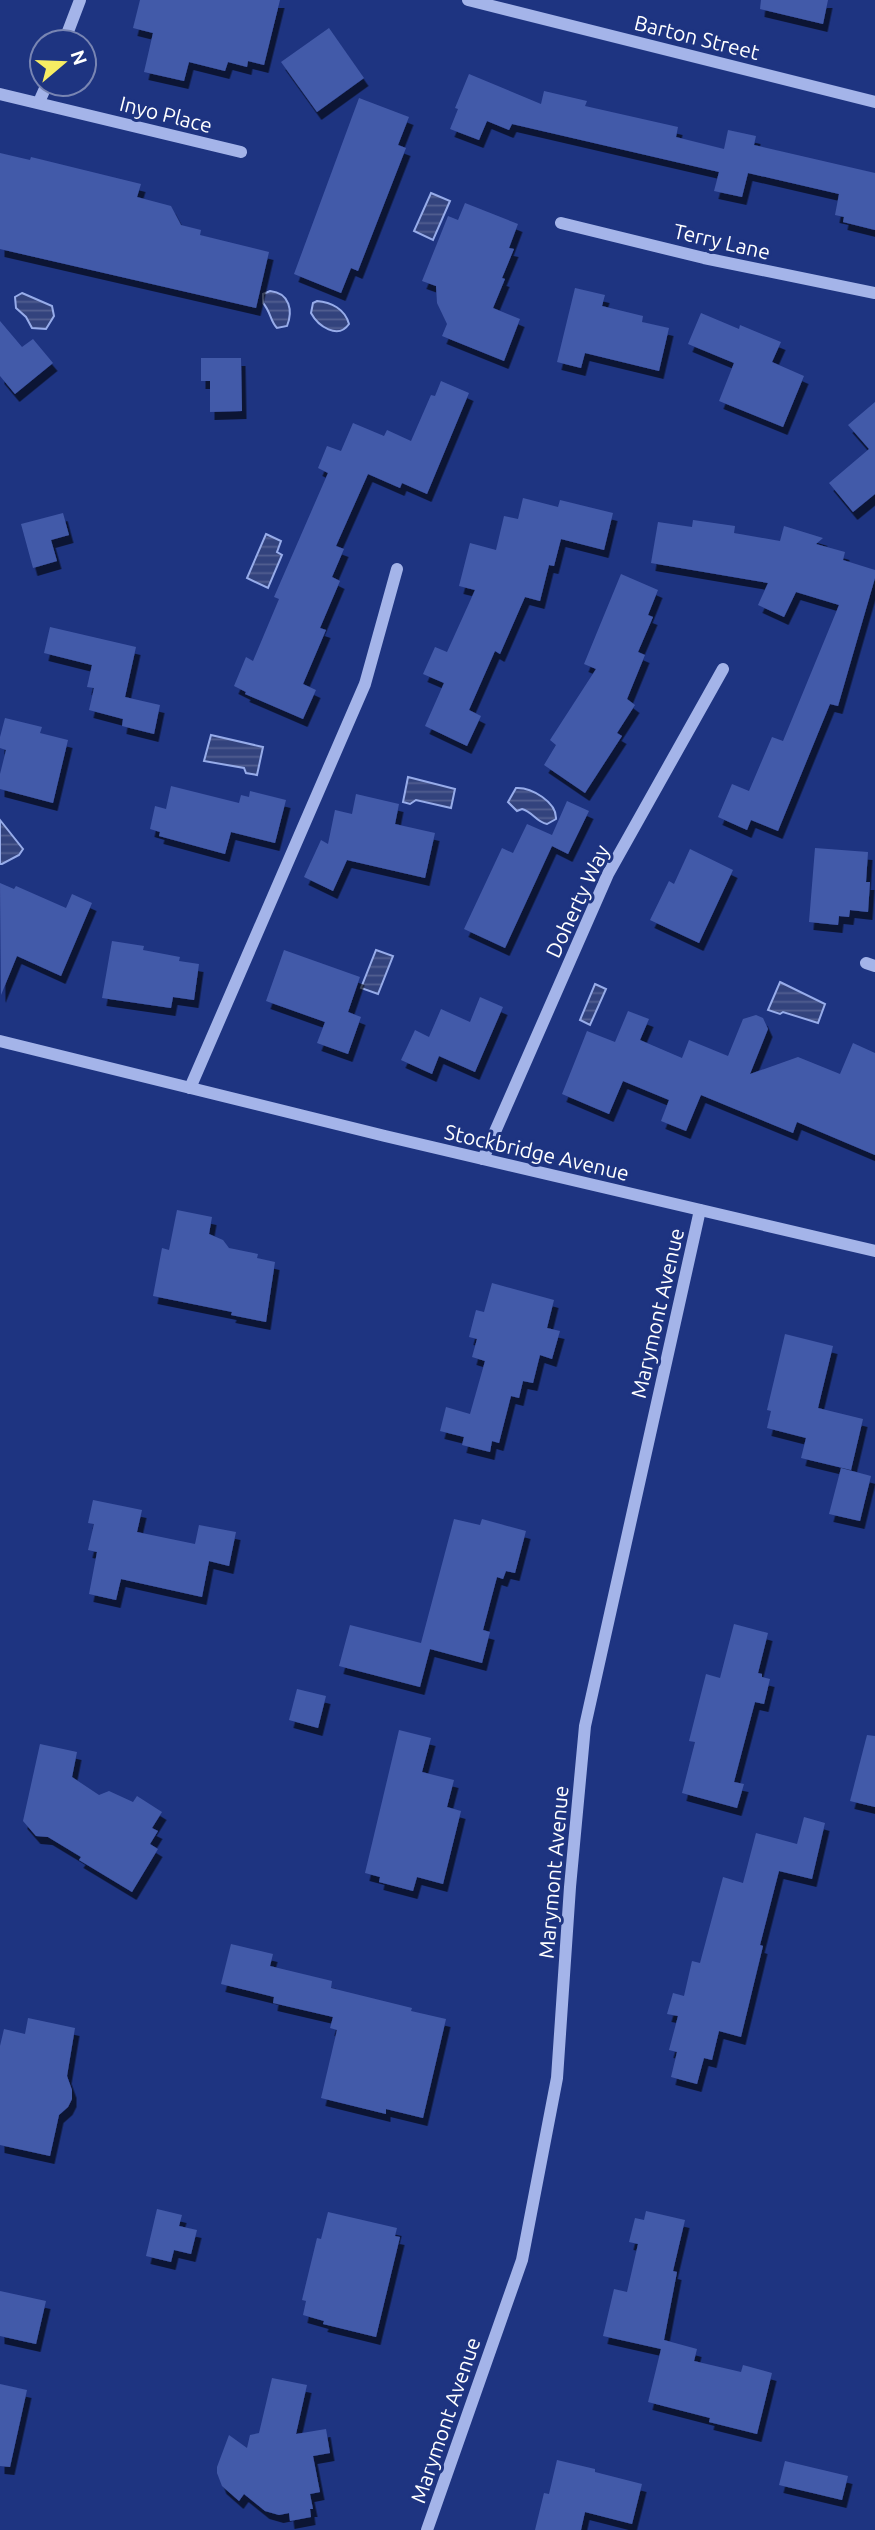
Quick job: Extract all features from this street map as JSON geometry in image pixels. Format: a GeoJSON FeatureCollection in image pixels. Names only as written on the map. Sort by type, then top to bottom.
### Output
{"type":"FeatureCollection","features":[{"type":"Feature","properties":{"kind":"street"},"geometry":{"type":"LineString","coordinates":[[69,28],[80,0]]}},
{"type":"Feature","properties":{"kind":"street","name":"Barton Street"},"geometry":{"type":"LineString","coordinates":[[468,0],[875,102]]}},
{"type":"Feature","properties":{"kind":"street","name":"Inyo Place"},"geometry":{"type":"LineString","coordinates":[[0,94],[241,152]]}},
{"type":"Feature","properties":{"kind":"street"},"geometry":{"type":"LineString","coordinates":[[39,102],[41,98]]}},
{"type":"Feature","properties":{"kind":"street","name":"Terry Lane"},"geometry":{"type":"LineString","coordinates":[[561,223],[729,263],[875,293]]}},
{"type":"Feature","properties":{"kind":"street"},"geometry":{"type":"LineString","coordinates":[[190,1088],[365,684],[397,569]]}},
{"type":"Feature","properties":{"kind":"street","name":"Doherty Way"},"geometry":{"type":"LineString","coordinates":[[483,1159],[608,874],[723,669]]}},
{"type":"Feature","properties":{"kind":"street","name":"Stockbridge Avenue"},"geometry":{"type":"LineString","coordinates":[[0,1041],[875,1251]]}},
{"type":"Feature","properties":{"kind":"street","name":"Marymont Avenue"},"geometry":{"type":"LineString","coordinates":[[427,2530],[522,2260],[557,2078],[570,1887],[585,1726],[700,1210]]}},
{"type":"Feature","properties":{"kind":"water"},"geometry":{"type":"Polygon","coordinates":[[[431,193],[450,201],[433,240],[414,231],[431,193]]]}},
{"type":"Feature","properties":{"kind":"water"},"geometry":{"type":"Polygon","coordinates":[[[277,292],[286,299],[290,309],[287,326],[277,328],[263,303],[263,294],[277,292]]]}},
{"type":"Feature","properties":{"kind":"water"},"geometry":{"type":"Polygon","coordinates":[[[22,293],[52,306],[54,316],[46,329],[32,328],[26,317],[16,308],[15,297],[22,293]]]}},
{"type":"Feature","properties":{"kind":"water"},"geometry":{"type":"Polygon","coordinates":[[[317,301],[337,307],[349,324],[339,331],[323,326],[311,313],[313,303],[317,301]]]}},
{"type":"Feature","properties":{"kind":"water"},"geometry":{"type":"Polygon","coordinates":[[[266,534],[281,541],[277,552],[282,555],[268,588],[247,578],[266,534]]]}},
{"type":"Feature","properties":{"kind":"water"},"geometry":{"type":"Polygon","coordinates":[[[211,735],[263,747],[257,775],[246,773],[244,768],[204,761],[211,735]]]}},
{"type":"Feature","properties":{"kind":"water"},"geometry":{"type":"Polygon","coordinates":[[[408,777],[455,789],[451,808],[416,800],[410,804],[403,802],[408,777]]]}},
{"type":"Feature","properties":{"kind":"water"},"geometry":{"type":"Polygon","coordinates":[[[516,788],[529,790],[548,801],[556,819],[547,824],[526,810],[517,811],[508,802],[516,788]]]}},
{"type":"Feature","properties":{"kind":"water"},"geometry":{"type":"Polygon","coordinates":[[[0,820],[23,849],[19,855],[2,864],[0,864],[0,820]]]}},
{"type":"Feature","properties":{"kind":"water"},"geometry":{"type":"Polygon","coordinates":[[[376,950],[393,956],[378,994],[361,988],[376,950]]]}},
{"type":"Feature","properties":{"kind":"water"},"geometry":{"type":"Polygon","coordinates":[[[780,982],[825,1004],[818,1023],[768,1010],[780,982]]]}},
{"type":"Feature","properties":{"kind":"water"},"geometry":{"type":"Polygon","coordinates":[[[595,984],[606,989],[590,1025],[580,1020],[595,984]]]}},
{"type":"Feature","properties":{"kind":"building"},"geometry":{"type":"Polygon","coordinates":[[[140,0],[280,0],[264,65],[248,61],[247,67],[228,62],[225,71],[189,62],[184,81],[144,72],[153,33],[133,28],[140,0]]]}},
{"type":"Feature","properties":{"kind":"building"},"geometry":{"type":"Polygon","coordinates":[[[761,0],[828,0],[823,24],[760,9],[761,0]]]}},
{"type":"Feature","properties":{"kind":"building"},"geometry":{"type":"Polygon","coordinates":[[[329,28],[364,78],[317,112],[281,62],[329,28]]]}},
{"type":"Feature","properties":{"kind":"building"},"geometry":{"type":"Polygon","coordinates":[[[469,74],[541,104],[544,91],[587,101],[585,106],[678,127],[676,137],[724,149],[728,130],[756,136],[754,145],[875,173],[875,230],[843,222],[844,217],[835,215],[839,194],[748,173],[742,197],[714,191],[719,172],[512,124],[509,130],[487,121],[479,140],[450,129],[458,109],[455,108],[469,74]]]}},
{"type":"Feature","properties":{"kind":"building"},"geometry":{"type":"Polygon","coordinates":[[[359,98],[409,117],[398,145],[406,148],[358,271],[351,268],[341,293],[294,274],[359,98]]]}},
{"type":"Feature","properties":{"kind":"building"},"geometry":{"type":"Polygon","coordinates":[[[0,153],[30,160],[31,157],[141,184],[137,197],[171,206],[181,225],[201,230],[200,235],[269,252],[256,308],[0,249],[0,153]]]}},
{"type":"Feature","properties":{"kind":"building"},"geometry":{"type":"Polygon","coordinates":[[[465,203],[518,224],[509,248],[514,249],[493,308],[520,319],[504,361],[442,336],[447,324],[437,303],[436,286],[422,281],[448,216],[458,220],[465,203]]]}},
{"type":"Feature","properties":{"kind":"building"},"geometry":{"type":"Polygon","coordinates":[[[575,288],[605,295],[602,306],[643,316],[642,322],[669,328],[659,371],[585,353],[581,368],[557,362],[575,288]]]}},
{"type":"Feature","properties":{"kind":"building"},"geometry":{"type":"Polygon","coordinates":[[[701,313],[781,342],[772,362],[804,376],[783,427],[719,401],[734,363],[688,344],[701,313]]]}},
{"type":"Feature","properties":{"kind":"building"},"geometry":{"type":"Polygon","coordinates":[[[0,321],[22,347],[33,339],[53,363],[15,394],[0,376],[0,321]]]}},
{"type":"Feature","properties":{"kind":"building"},"geometry":{"type":"Polygon","coordinates":[[[201,358],[241,358],[242,411],[210,412],[210,381],[201,381],[201,358]]]}},
{"type":"Feature","properties":{"kind":"building"},"geometry":{"type":"Polygon","coordinates":[[[441,381],[469,393],[427,494],[402,483],[400,488],[368,474],[336,546],[344,549],[332,577],[340,581],[320,628],[326,630],[303,684],[316,690],[303,719],[245,694],[246,692],[234,686],[246,657],[253,661],[279,599],[274,597],[328,473],[318,468],[327,446],[341,451],[353,423],[384,436],[387,430],[411,441],[431,395],[435,396],[441,381]]]}},
{"type":"Feature","properties":{"kind":"building"},"geometry":{"type":"Polygon","coordinates":[[[875,402],[875,494],[853,512],[829,483],[869,449],[848,425],[875,402]]]}},
{"type":"Feature","properties":{"kind":"building"},"geometry":{"type":"Polygon","coordinates":[[[523,498],[558,507],[560,500],[613,513],[604,550],[561,539],[554,566],[549,565],[540,601],[525,597],[500,654],[495,651],[469,710],[481,716],[467,746],[425,726],[444,683],[423,674],[435,647],[447,652],[475,590],[459,586],[470,543],[496,550],[504,516],[518,519],[523,498]]]}},
{"type":"Feature","properties":{"kind":"building"},"geometry":{"type":"Polygon","coordinates":[[[63,513],[69,535],[51,540],[57,561],[33,568],[21,524],[63,513]]]}},
{"type":"Feature","properties":{"kind":"building"},"geometry":{"type":"Polygon","coordinates":[[[693,520],[735,526],[734,533],[780,541],[784,526],[823,538],[816,544],[845,552],[843,560],[875,570],[875,578],[838,706],[830,704],[778,831],[751,820],[747,830],[718,817],[732,784],[749,791],[772,737],[783,741],[839,605],[796,592],[784,617],[758,605],[768,583],[651,563],[658,522],[692,527],[693,520]]]}},
{"type":"Feature","properties":{"kind":"building"},"geometry":{"type":"Polygon","coordinates":[[[621,574],[658,590],[648,615],[653,617],[638,652],[645,655],[627,699],[635,705],[617,733],[622,736],[585,793],[544,765],[556,745],[550,740],[596,669],[584,664],[621,574]]]}},
{"type":"Feature","properties":{"kind":"building"},"geometry":{"type":"Polygon","coordinates":[[[50,627],[136,647],[125,697],[160,705],[154,734],[122,726],[123,719],[89,710],[94,688],[87,687],[92,665],[44,653],[50,627]]]}},
{"type":"Feature","properties":{"kind":"building"},"geometry":{"type":"Polygon","coordinates":[[[5,718],[42,727],[40,733],[68,740],[53,803],[0,789],[0,774],[6,750],[0,748],[0,737],[5,718]]]}},
{"type":"Feature","properties":{"kind":"building"},"geometry":{"type":"Polygon","coordinates":[[[171,786],[239,803],[241,795],[249,797],[250,791],[286,800],[275,843],[231,832],[225,854],[159,836],[160,832],[150,829],[155,806],[166,809],[171,786]]]}},
{"type":"Feature","properties":{"kind":"building"},"geometry":{"type":"Polygon","coordinates":[[[356,794],[399,804],[395,824],[435,833],[425,878],[347,860],[333,891],[304,877],[321,840],[328,844],[335,810],[352,814],[356,794]]]}},
{"type":"Feature","properties":{"kind":"building"},"geometry":{"type":"Polygon","coordinates":[[[567,801],[589,811],[568,854],[552,846],[505,948],[464,929],[502,848],[513,853],[527,824],[552,835],[567,801]]]}},
{"type":"Feature","properties":{"kind":"building"},"geometry":{"type":"Polygon","coordinates":[[[815,848],[868,852],[868,912],[850,910],[849,917],[839,916],[838,925],[809,922],[815,848]]]}},
{"type":"Feature","properties":{"kind":"building"},"geometry":{"type":"Polygon","coordinates":[[[690,849],[733,870],[699,943],[650,920],[669,881],[674,884],[690,849]]]}},
{"type":"Feature","properties":{"kind":"building"},"geometry":{"type":"Polygon","coordinates":[[[0,883],[14,889],[16,886],[66,908],[72,894],[92,903],[61,976],[17,956],[1,995],[0,883]]]}},
{"type":"Feature","properties":{"kind":"building"},"geometry":{"type":"Polygon","coordinates":[[[112,941],[144,946],[143,950],[180,957],[179,961],[199,964],[194,1000],[173,997],[171,1008],[102,998],[112,941]]]}},
{"type":"Feature","properties":{"kind":"building"},"geometry":{"type":"Polygon","coordinates":[[[284,950],[360,977],[348,1012],[361,1017],[348,1054],[317,1043],[325,1022],[266,1001],[284,950]]]}},
{"type":"Feature","properties":{"kind":"building"},"geometry":{"type":"Polygon","coordinates":[[[480,997],[503,1007],[475,1072],[439,1056],[432,1074],[401,1060],[415,1030],[429,1037],[441,1009],[470,1022],[480,997]]]}},
{"type":"Feature","properties":{"kind":"building"},"geometry":{"type":"Polygon","coordinates":[[[628,1011],[649,1019],[640,1040],[682,1058],[689,1040],[728,1056],[743,1019],[756,1015],[763,1018],[768,1029],[750,1074],[798,1057],[840,1074],[853,1043],[875,1053],[875,1155],[797,1122],[793,1133],[701,1095],[686,1131],[661,1121],[669,1100],[623,1081],[609,1114],[562,1094],[587,1031],[615,1042],[628,1011]]]}},
{"type":"Feature","properties":{"kind":"building"},"geometry":{"type":"Polygon","coordinates":[[[177,1210],[212,1217],[209,1234],[223,1240],[229,1248],[258,1254],[257,1258],[275,1262],[266,1322],[231,1315],[232,1312],[153,1296],[162,1248],[169,1250],[177,1210]]]}},
{"type":"Feature","properties":{"kind":"building"},"geometry":{"type":"Polygon","coordinates":[[[492,1283],[554,1300],[547,1328],[560,1331],[552,1359],[540,1355],[533,1383],[523,1381],[519,1398],[511,1396],[499,1443],[492,1441],[490,1452],[462,1445],[464,1437],[440,1431],[446,1407],[470,1414],[485,1361],[472,1357],[477,1339],[469,1337],[476,1310],[484,1312],[492,1283]]]}},
{"type":"Feature","properties":{"kind":"building"},"geometry":{"type":"Polygon","coordinates":[[[785,1334],[833,1346],[818,1408],[863,1419],[851,1470],[801,1458],[806,1438],[767,1428],[771,1411],[767,1410],[785,1334]]]}},
{"type":"Feature","properties":{"kind":"building"},"geometry":{"type":"Polygon","coordinates":[[[841,1468],[871,1476],[860,1521],[829,1514],[841,1468]]]}},
{"type":"Feature","properties":{"kind":"building"},"geometry":{"type":"Polygon","coordinates":[[[93,1500],[142,1510],[137,1532],[195,1544],[199,1525],[236,1532],[229,1566],[209,1561],[202,1597],[121,1579],[116,1600],[89,1594],[97,1552],[88,1550],[94,1524],[88,1523],[93,1500]]]}},
{"type":"Feature","properties":{"kind":"building"},"geometry":{"type":"Polygon","coordinates":[[[454,1519],[480,1525],[482,1519],[526,1531],[515,1573],[506,1571],[503,1579],[497,1577],[483,1630],[490,1632],[482,1663],[430,1649],[420,1687],[339,1666],[350,1625],[421,1643],[454,1519]]]}},
{"type":"Feature","properties":{"kind":"building"},"geometry":{"type":"Polygon","coordinates":[[[734,1624],[768,1633],[758,1673],[770,1679],[764,1704],[755,1702],[734,1782],[744,1784],[737,1808],[682,1793],[695,1742],[689,1741],[706,1674],[720,1678],[734,1624]]]}},
{"type":"Feature","properties":{"kind":"building"},"geometry":{"type":"Polygon","coordinates":[[[297,1689],[326,1696],[318,1728],[289,1720],[297,1689]]]}},
{"type":"Feature","properties":{"kind":"building"},"geometry":{"type":"Polygon","coordinates":[[[399,1730],[431,1738],[422,1772],[454,1780],[447,1807],[461,1811],[443,1884],[417,1877],[413,1891],[379,1882],[380,1877],[365,1873],[399,1730]]]}},
{"type":"Feature","properties":{"kind":"building"},"geometry":{"type":"Polygon","coordinates":[[[867,1735],[875,1736],[875,1807],[850,1801],[867,1735]]]}},
{"type":"Feature","properties":{"kind":"building"},"geometry":{"type":"Polygon","coordinates":[[[40,1744],[77,1752],[72,1777],[99,1795],[109,1791],[133,1802],[137,1796],[162,1812],[152,1828],[158,1831],[150,1844],[158,1849],[132,1892],[79,1860],[81,1857],[48,1837],[36,1836],[23,1821],[40,1744]]]}},
{"type":"Feature","properties":{"kind":"building"},"geometry":{"type":"Polygon","coordinates":[[[804,1817],[825,1823],[812,1879],[779,1871],[741,2037],[719,2031],[712,2060],[704,2058],[697,2084],[671,2077],[677,2052],[669,2050],[678,2016],[667,2014],[673,1993],[684,1996],[692,1961],[700,1963],[723,1877],[743,1883],[756,1833],[797,1844],[804,1817]]]}},
{"type":"Feature","properties":{"kind":"building"},"geometry":{"type":"Polygon","coordinates":[[[231,1944],[273,1954],[270,1966],[332,1981],[331,1988],[446,2019],[423,2118],[386,2109],[386,2114],[321,2098],[337,2030],[330,2028],[333,2017],[273,2003],[274,1997],[221,1984],[231,1944]]]}},
{"type":"Feature","properties":{"kind":"building"},"geometry":{"type":"Polygon","coordinates":[[[28,2018],[75,2028],[67,2076],[72,2099],[59,2115],[50,2156],[0,2145],[0,2046],[4,2029],[25,2034],[28,2018]]]}},
{"type":"Feature","properties":{"kind":"building"},"geometry":{"type":"Polygon","coordinates":[[[157,2209],[182,2215],[179,2226],[197,2230],[191,2254],[174,2250],[171,2262],[146,2256],[157,2209]]]}},
{"type":"Feature","properties":{"kind":"building"},"geometry":{"type":"Polygon","coordinates":[[[646,2211],[685,2220],[673,2271],[677,2272],[664,2340],[697,2349],[694,2361],[741,2372],[743,2365],[772,2373],[757,2434],[709,2422],[710,2418],[648,2402],[661,2349],[603,2336],[614,2289],[627,2292],[638,2244],[629,2242],[635,2218],[644,2220],[646,2211]]]}},
{"type":"Feature","properties":{"kind":"building"},"geometry":{"type":"Polygon","coordinates":[[[328,2212],[397,2228],[395,2236],[400,2237],[376,2337],[323,2324],[324,2321],[303,2315],[306,2301],[302,2300],[317,2238],[321,2239],[328,2212]]]}},
{"type":"Feature","properties":{"kind":"building"},"geometry":{"type":"Polygon","coordinates":[[[0,2291],[46,2301],[36,2344],[0,2336],[0,2291]]]}},
{"type":"Feature","properties":{"kind":"building"},"geometry":{"type":"Polygon","coordinates":[[[272,2378],[307,2385],[296,2434],[326,2429],[330,2453],[313,2456],[320,2492],[310,2494],[313,2509],[310,2509],[311,2517],[290,2521],[289,2513],[279,2515],[265,2511],[244,2494],[239,2501],[222,2486],[217,2473],[229,2435],[247,2448],[250,2435],[259,2433],[272,2378]]]}},
{"type":"Feature","properties":{"kind":"building"},"geometry":{"type":"Polygon","coordinates":[[[0,2384],[27,2390],[10,2467],[0,2466],[0,2384]]]}},
{"type":"Feature","properties":{"kind":"building"},"geometry":{"type":"Polygon","coordinates":[[[557,2460],[642,2484],[632,2524],[585,2512],[581,2530],[535,2530],[544,2493],[549,2494],[557,2460]]]}},
{"type":"Feature","properties":{"kind":"building"},"geometry":{"type":"Polygon","coordinates":[[[785,2461],[848,2476],[842,2500],[779,2485],[785,2461]]]}}]}
